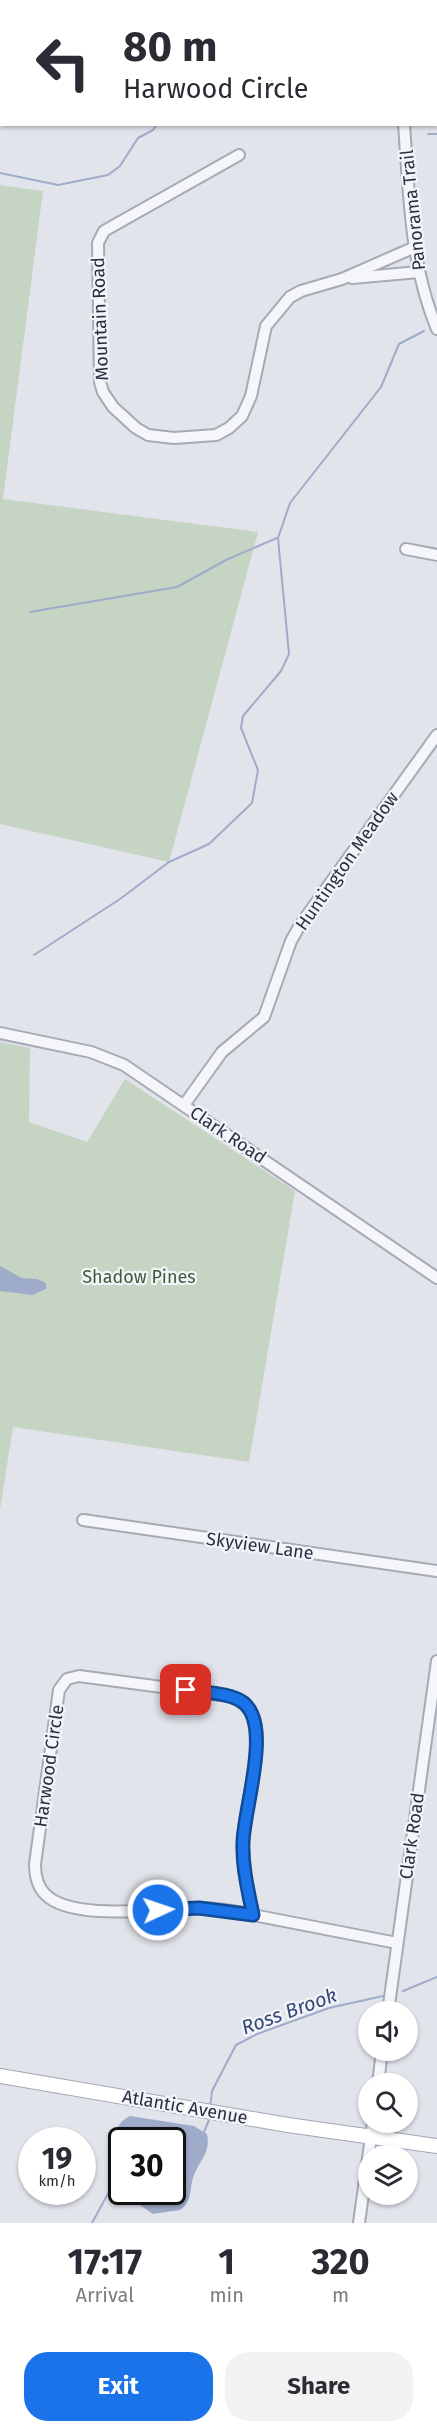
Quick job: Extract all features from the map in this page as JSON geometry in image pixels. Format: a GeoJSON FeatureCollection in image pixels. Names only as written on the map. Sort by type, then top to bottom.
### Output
{"type":"FeatureCollection","features":[{"type":"Feature","properties":{"kind":"main road","name":"Atlantic Avenue"},"geometry":{"type":"LineString","coordinates":[[0,2076],[371,2138],[437,2146]]}},
{"type":"Feature","properties":{"kind":"street","name":"Panorama Trail"},"geometry":{"type":"LineString","coordinates":[[404,126],[419,272],[437,329]]}},
{"type":"Feature","properties":{"kind":"street","name":"Mountain Road"},"geometry":{"type":"LineString","coordinates":[[238,155],[104,231],[98,243],[100,382],[113,407],[136,428],[155,436],[202,438],[222,432],[235,423],[249,402],[262,338],[273,315],[290,297],[301,291],[342,279],[415,247]]}},
{"type":"Feature","properties":{"kind":"street","name":"Mountain Road"},"geometry":{"type":"LineString","coordinates":[[342,279],[419,272]]}},
{"type":"Feature","properties":{"kind":"street"},"geometry":{"type":"LineString","coordinates":[[406,549],[437,555]]}},
{"type":"Feature","properties":{"kind":"street","name":"Huntington Meadow"},"geometry":{"type":"LineString","coordinates":[[184,1105],[222,1052],[264,1017],[291,941],[300,925],[437,735]]}},
{"type":"Feature","properties":{"kind":"street","name":"Clark Road"},"geometry":{"type":"LineString","coordinates":[[0,1033],[91,1052],[113,1059],[437,1278]]}},
{"type":"Feature","properties":{"kind":"street","name":"Skyview Lane"},"geometry":{"type":"LineString","coordinates":[[83,1520],[437,1571]]}},
{"type":"Feature","properties":{"kind":"street","name":"Clark Road"},"geometry":{"type":"LineString","coordinates":[[389,2001],[437,1661]]}},
{"type":"Feature","properties":{"kind":"street","name":"Harwood Circle"},"geometry":{"type":"LineString","coordinates":[[253,1915],[243,1852],[257,1730],[249,1709],[229,1696],[79,1676],[64,1682],[60,1690],[36,1855],[35,1875],[45,1894],[63,1905],[90,1910],[137,1911],[199,1908],[253,1915],[397,1943]]}},
{"type":"Feature","properties":{"kind":"street"},"geometry":{"type":"LineString","coordinates":[[359,2223],[372,2133]]}},
{"type":"Feature","properties":{"kind":"green space"},"geometry":{"type":"Polygon","coordinates":[[[0,185],[43,191],[3,499],[258,532],[169,862],[0,824],[0,185]]]}},
{"type":"Feature","properties":{"kind":"green space","name":"Shadow Pines"},"geometry":{"type":"Polygon","coordinates":[[[0,1042],[30,1048],[29,1122],[87,1142],[125,1079],[295,1191],[249,1462],[13,1427],[0,1510],[0,1042]]]}},
{"type":"Feature","properties":{"kind":"water"},"geometry":{"type":"Polygon","coordinates":[[[0,1266],[22,1278],[37,1279],[46,1283],[46,1289],[32,1295],[0,1291],[0,1266]]]}},
{"type":"Feature","properties":{"kind":"water"},"geometry":{"type":"Polygon","coordinates":[[[130,2116],[194,2126],[207,2134],[208,2146],[194,2175],[186,2204],[186,2127],[118,2127],[130,2116]]]}},
{"type":"Feature","properties":{"kind":"water"},"geometry":{"type":"Polygon","coordinates":[[[140,2205],[185,2205],[180,2210],[153,2214],[140,2205]]]}},
{"type":"Feature","properties":{"kind":"waterway"},"geometry":{"type":"LineString","coordinates":[[0,173],[58,185],[108,175],[120,166],[138,138],[153,130],[156,126]]}},
{"type":"Feature","properties":{"kind":"waterway"},"geometry":{"type":"LineString","coordinates":[[428,134],[437,134]]}},
{"type":"Feature","properties":{"kind":"waterway"},"geometry":{"type":"LineString","coordinates":[[34,955],[120,899],[169,862],[209,844],[252,803],[258,770],[241,728],[243,716],[281,671],[289,654],[278,538],[290,503],[381,387],[399,344],[424,331]]}},
{"type":"Feature","properties":{"kind":"waterway"},"geometry":{"type":"LineString","coordinates":[[30,612],[177,587],[228,559],[277,538]]}},
{"type":"Feature","properties":{"kind":"waterway","name":"Ross Brook"},"geometry":{"type":"LineString","coordinates":[[403,1991],[437,1977]]}},
{"type":"Feature","properties":{"kind":"waterway","name":"Ross Brook"},"geometry":{"type":"LineString","coordinates":[[210,2108],[212,2091],[236,2045],[257,2034],[329,2008],[383,1996]]}},
{"type":"Feature","properties":{"kind":"waterway","name":"Ross Brook"},"geometry":{"type":"LineString","coordinates":[[204,2132],[209,2120]]}},
{"type":"Feature","properties":{"kind":"waterway","name":"Ross Brook"},"geometry":{"type":"LineString","coordinates":[[92,2223],[108,2194]]}},
{"type":"Feature","properties":{"kind":"route"},"geometry":{"type":"LineString","coordinates":[[158,1910],[199,1908],[253,1915],[243,1861],[243,1843],[255,1753],[256,1724],[249,1709],[235,1698],[186,1690]]}}]}
